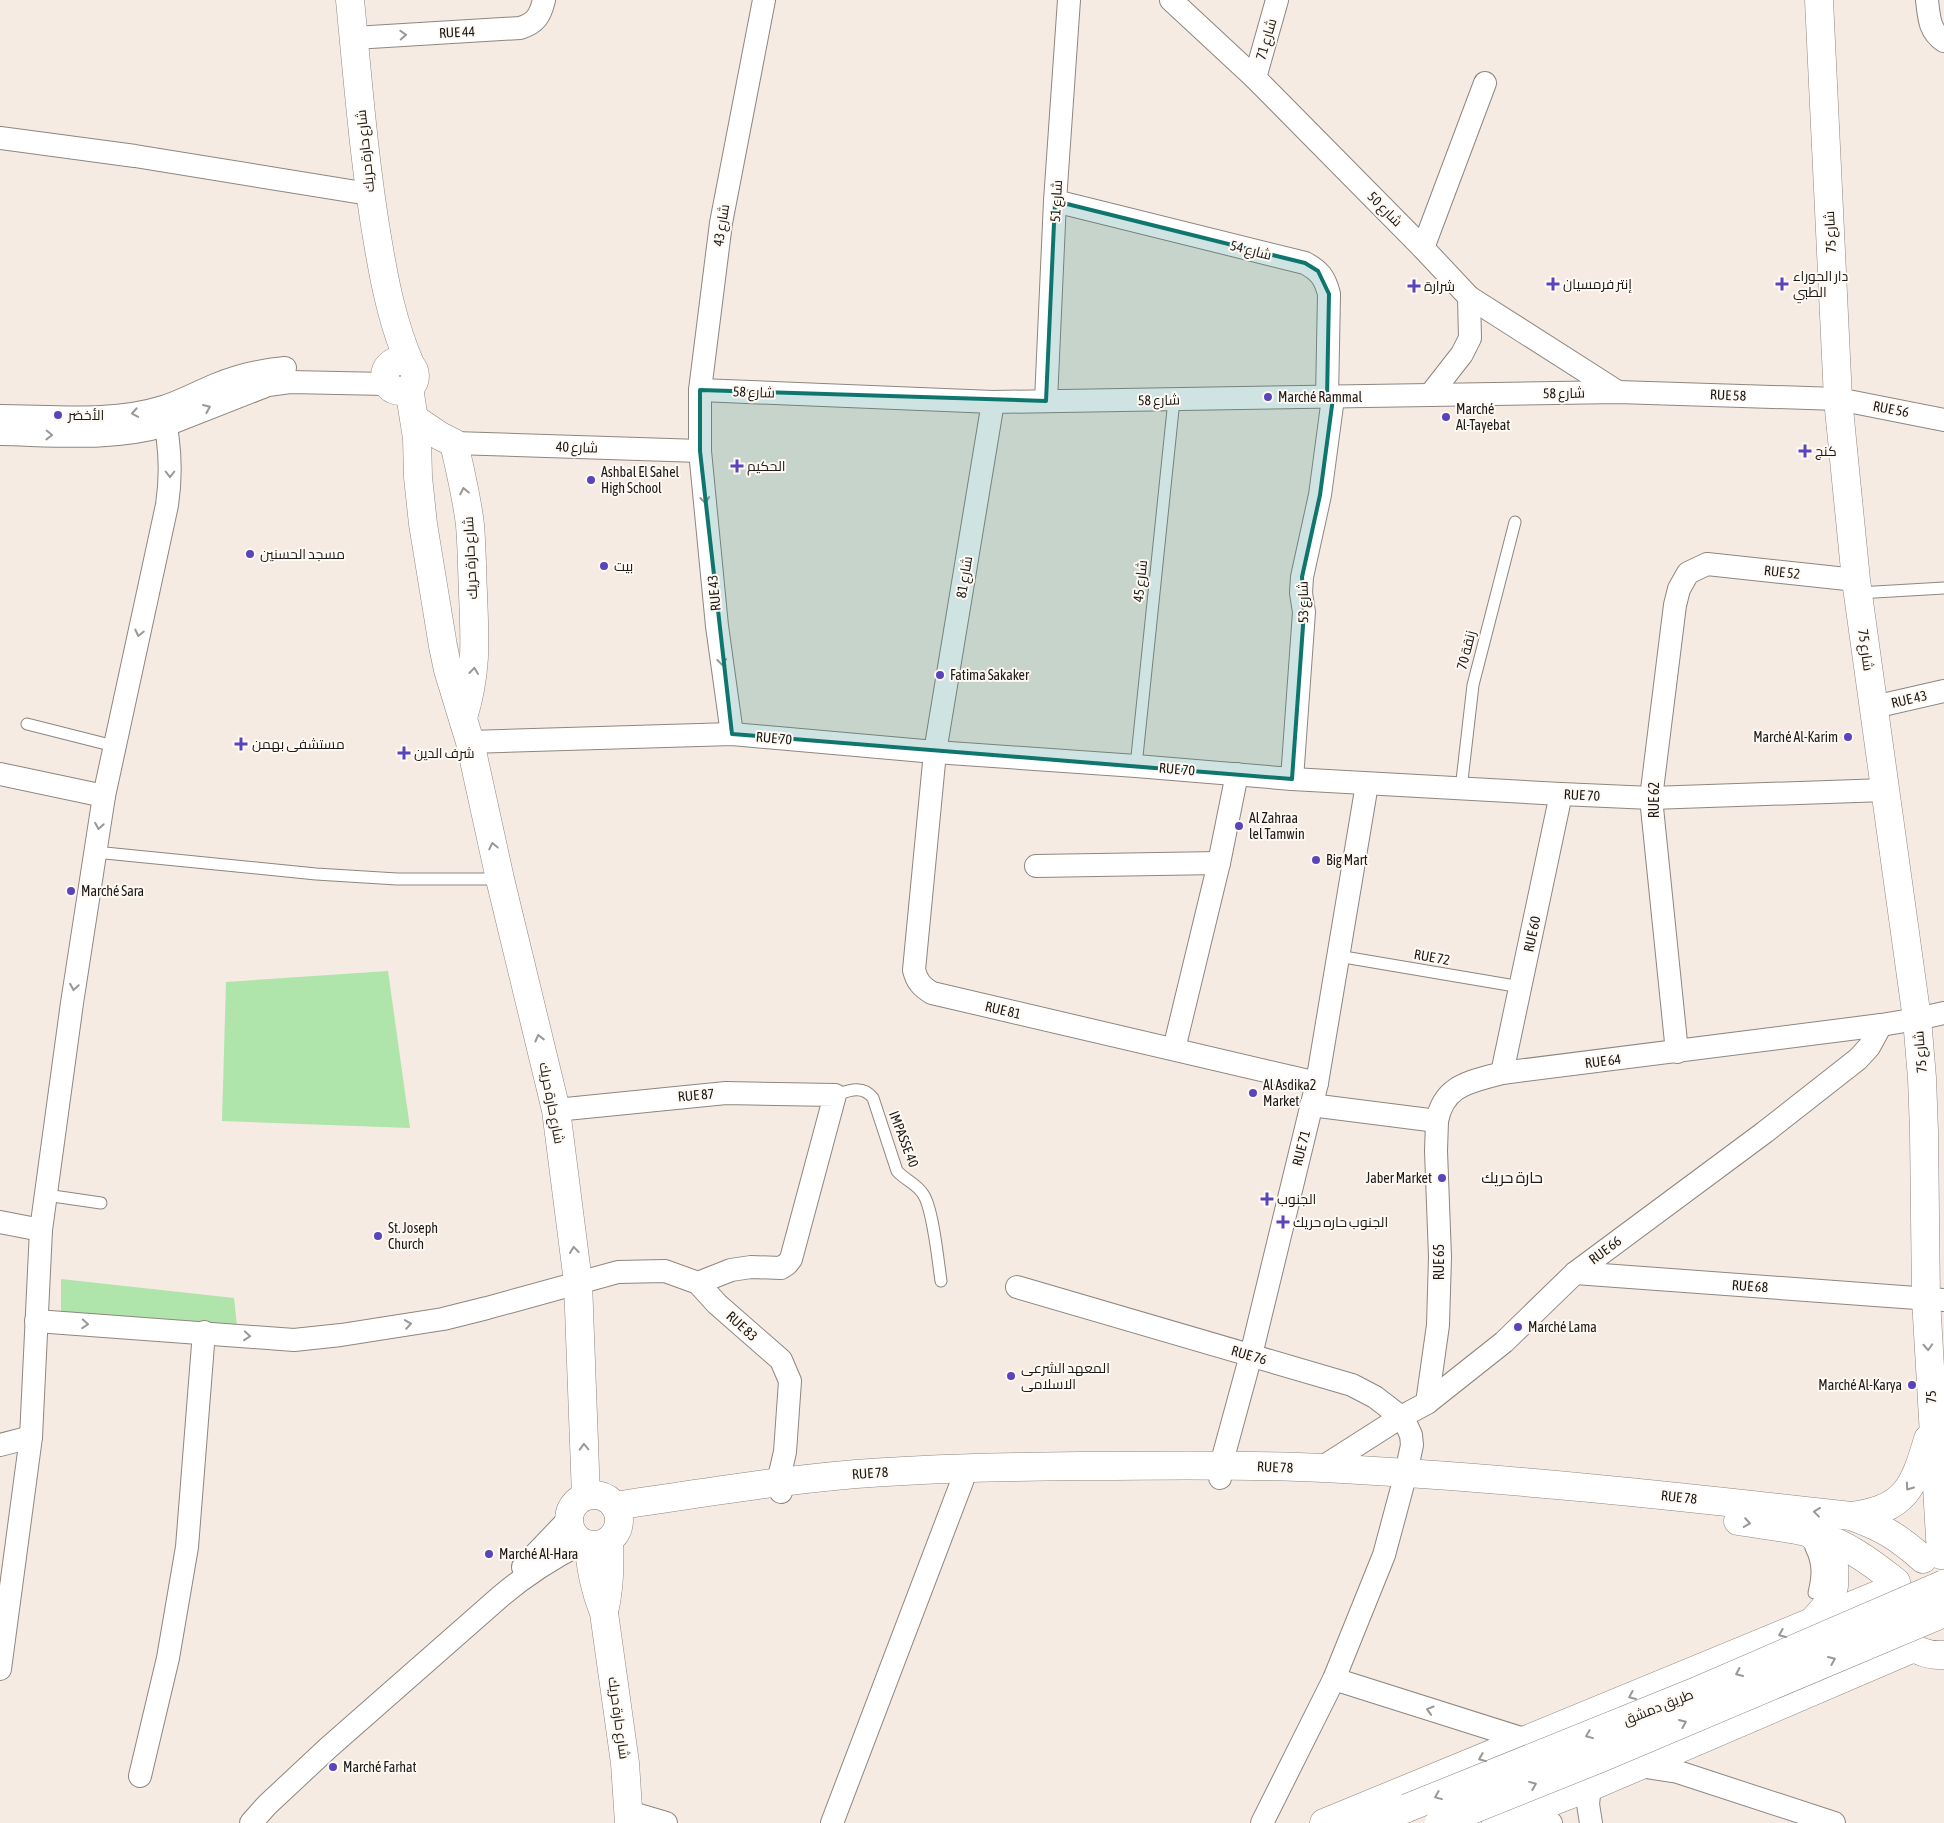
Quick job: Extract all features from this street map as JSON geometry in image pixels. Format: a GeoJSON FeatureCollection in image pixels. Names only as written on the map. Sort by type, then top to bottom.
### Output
{"type":"FeatureCollection","features":[{"type":"Feature","properties":{"kind":"main road","name":"شارع حارة حريك"},"geometry":{"type":"LineString","coordinates":[[350,0],[369,194],[388,301],[396,374],[415,419],[420,500],[448,670],[466,730],[556,1110],[578,1282],[586,1496]]}},
{"type":"Feature","properties":{"kind":"main road","name":"شارع 75"},"geometry":{"type":"LineString","coordinates":[[1818,0],[1838,398],[1857,587],[1916,1019],[1922,1078],[1935,1299]]}},
{"type":"Feature","properties":{"kind":"main road"},"geometry":{"type":"LineString","coordinates":[[415,419],[454,443]]}},
{"type":"Feature","properties":{"kind":"main road","name":"شارع حارة حريك"},"geometry":{"type":"LineString","coordinates":[[454,443],[470,526],[475,642],[474,667],[466,730]]}},
{"type":"Feature","properties":{"kind":"main road","name":"75"},"geometry":{"type":"LineString","coordinates":[[1935,1299],[1932,1426],[1936,1557]]}},
{"type":"Feature","properties":{"kind":"main road"},"geometry":{"type":"LineString","coordinates":[[1851,1516],[1872,1514],[1892,1505],[1907,1491],[1918,1473],[1932,1426]]}},
{"type":"Feature","properties":{"kind":"main road","name":"RUE 78"},"geometry":{"type":"LineString","coordinates":[[780,1487],[855,1474],[980,1467],[1221,1472],[1321,1468],[1404,1481]]}},
{"type":"Feature","properties":{"kind":"main road"},"geometry":{"type":"LineString","coordinates":[[617,1511],[780,1487],[963,1479],[1221,1472],[1404,1481],[1681,1505],[1803,1532],[1856,1553],[1876,1566],[1894,1586]]}},
{"type":"Feature","properties":{"kind":"main road"},"geometry":{"type":"LineString","coordinates":[[586,1496],[602,1496],[617,1511],[618,1526],[614,1536],[593,1543],[572,1534],[568,1520],[571,1508],[580,1499],[586,1496]]}},
{"type":"Feature","properties":{"kind":"main road","name":"RUE 78"},"geometry":{"type":"LineString","coordinates":[[1681,1505],[1851,1516],[1878,1526],[1936,1557]]}},
{"type":"Feature","properties":{"kind":"main road"},"geometry":{"type":"LineString","coordinates":[[1803,1532],[1826,1548],[1834,1566],[1834,1586],[1827,1605],[1814,1620]]}},
{"type":"Feature","properties":{"kind":"main road","name":"شارع حارة حريك"},"geometry":{"type":"LineString","coordinates":[[593,1543],[592,1576],[604,1613],[625,1763],[629,1817]]}},
{"type":"Feature","properties":{"kind":"main road"},"geometry":{"type":"LineString","coordinates":[[1936,1557],[1907,1568],[1894,1586],[1890,1599],[1891,1618],[1900,1635],[1927,1652],[1944,1672]]}},
{"type":"Feature","properties":{"kind":"main road","name":"طريق دمشق"},"geometry":{"type":"LineString","coordinates":[[1370,1823],[1692,1694],[1944,1584]]}},
{"type":"Feature","properties":{"kind":"main road"},"geometry":{"type":"LineString","coordinates":[[1324,1823],[1894,1586]]}},
{"type":"Feature","properties":{"kind":"main road","name":"طريق دمشق"},"geometry":{"type":"LineString","coordinates":[[1439,1823],[1601,1758],[1944,1613]]}},
{"type":"Feature","properties":{"kind":"main road"},"geometry":{"type":"LineString","coordinates":[[1505,1820],[1590,1787],[1694,1742],[1927,1652]]}},
{"type":"Feature","properties":{"kind":"street","name":"RUE 44"},"geometry":{"type":"LineString","coordinates":[[354,38],[520,28],[537,20],[544,0]]}},
{"type":"Feature","properties":{"kind":"street","name":"شارع 43"},"geometry":{"type":"LineString","coordinates":[[700,452],[700,390],[721,223],[764,0]]}},
{"type":"Feature","properties":{"kind":"street","name":"شارع 51"},"geometry":{"type":"LineString","coordinates":[[1046,402],[1055,201],[1069,0]]}},
{"type":"Feature","properties":{"kind":"street","name":"شارع 50"},"geometry":{"type":"LineString","coordinates":[[1171,0],[1255,78],[1423,248],[1468,297],[1618,392]]}},
{"type":"Feature","properties":{"kind":"street","name":"شارع 71"},"geometry":{"type":"LineString","coordinates":[[1255,78],[1277,0]]}},
{"type":"Feature","properties":{"kind":"street"},"geometry":{"type":"LineString","coordinates":[[1927,0],[1931,26],[1936,35],[1944,41]]}},
{"type":"Feature","properties":{"kind":"street"},"geometry":{"type":"LineString","coordinates":[[1423,248],[1485,83]]}},
{"type":"Feature","properties":{"kind":"street"},"geometry":{"type":"LineString","coordinates":[[0,138],[135,156],[369,194]]}},
{"type":"Feature","properties":{"kind":"street","name":"شارع 54"},"geometry":{"type":"LineString","coordinates":[[1055,201],[1305,263],[1318,270],[1325,279],[1330,294],[1330,398]]}},
{"type":"Feature","properties":{"kind":"street"},"geometry":{"type":"LineString","coordinates":[[1430,395],[1462,354],[1470,338],[1471,327],[1468,297]]}},
{"type":"Feature","properties":{"kind":"street"},"geometry":{"type":"LineString","coordinates":[[0,416],[89,417],[128,414],[164,416],[268,384],[396,374]]}},
{"type":"Feature","properties":{"kind":"street","name":"شارع 58"},"geometry":{"type":"LineString","coordinates":[[700,390],[993,402],[1618,392]]}},
{"type":"Feature","properties":{"kind":"street","name":"RUE 58"},"geometry":{"type":"LineString","coordinates":[[1618,392],[1838,398]]}},
{"type":"Feature","properties":{"kind":"street","name":"شارع 53"},"geometry":{"type":"LineString","coordinates":[[1292,779],[1304,612],[1301,593],[1302,576],[1320,495],[1330,398]]}},
{"type":"Feature","properties":{"kind":"street","name":"RUE 56"},"geometry":{"type":"LineString","coordinates":[[1838,398],[1944,420]]}},
{"type":"Feature","properties":{"kind":"street","name":"شارع 81"},"geometry":{"type":"LineString","coordinates":[[935,752],[993,402]]}},
{"type":"Feature","properties":{"kind":"street"},"geometry":{"type":"LineString","coordinates":[[0,434],[89,435],[149,430],[164,416]]}},
{"type":"Feature","properties":{"kind":"street"},"geometry":{"type":"LineString","coordinates":[[0,1668],[31,1437],[41,1230],[72,1003],[104,796],[167,505],[170,485],[170,457],[164,416]]}},
{"type":"Feature","properties":{"kind":"street","name":"شارع 40"},"geometry":{"type":"LineString","coordinates":[[454,443],[700,452]]}},
{"type":"Feature","properties":{"kind":"street","name":"RUE 43"},"geometry":{"type":"LineString","coordinates":[[700,452],[718,626],[732,734]]}},
{"type":"Feature","properties":{"kind":"street","name":"RUE 52"},"geometry":{"type":"LineString","coordinates":[[1707,564],[1857,587]]}},
{"type":"Feature","properties":{"kind":"street","name":"RUE 62"},"geometry":{"type":"LineString","coordinates":[[1677,1052],[1652,798],[1675,605],[1679,589],[1688,573],[1707,564]]}},
{"type":"Feature","properties":{"kind":"street","name":"RUE 43"},"geometry":{"type":"LineString","coordinates":[[1874,707],[1944,692]]}},
{"type":"Feature","properties":{"kind":"street","name":"RUE 70"},"geometry":{"type":"LineString","coordinates":[[466,730],[732,734],[935,752],[1292,779],[1652,798],[1885,790]]}},
{"type":"Feature","properties":{"kind":"street","name":"RUE 81"},"geometry":{"type":"LineString","coordinates":[[935,752],[914,970],[916,979],[923,988],[932,993],[1317,1083]]}},
{"type":"Feature","properties":{"kind":"street"},"geometry":{"type":"LineString","coordinates":[[0,774],[104,796]]}},
{"type":"Feature","properties":{"kind":"street"},"geometry":{"type":"LineString","coordinates":[[1174,1049],[1219,863],[1237,774]]}},
{"type":"Feature","properties":{"kind":"street","name":"RUE 71"},"geometry":{"type":"LineString","coordinates":[[1221,1472],[1317,1083],[1367,784]]}},
{"type":"Feature","properties":{"kind":"street","name":"RUE 60"},"geometry":{"type":"LineString","coordinates":[[1502,1073],[1561,794]]}},
{"type":"Feature","properties":{"kind":"street"},"geometry":{"type":"LineString","coordinates":[[1036,866],[1219,863]]}},
{"type":"Feature","properties":{"kind":"street","name":"RUE 64"},"geometry":{"type":"LineString","coordinates":[[1437,1121],[1446,1096],[1451,1092],[1472,1082],[1502,1073],[1881,1025],[1944,1013]]}},
{"type":"Feature","properties":{"kind":"street","name":"RUE 66"},"geometry":{"type":"LineString","coordinates":[[1321,1468],[1401,1417],[1427,1403],[1504,1342],[1575,1273],[1765,1132],[1858,1059],[1869,1047],[1881,1025]]}},
{"type":"Feature","properties":{"kind":"street","name":"RUE 87"},"geometry":{"type":"LineString","coordinates":[[556,1110],[726,1093],[835,1095]]}},
{"type":"Feature","properties":{"kind":"street"},"geometry":{"type":"LineString","coordinates":[[698,1283],[731,1270],[751,1267],[781,1268],[791,1259],[835,1095]]}},
{"type":"Feature","properties":{"kind":"street"},"geometry":{"type":"LineString","coordinates":[[1311,1106],[1437,1121]]}},
{"type":"Feature","properties":{"kind":"street","name":"RUE 65"},"geometry":{"type":"LineString","coordinates":[[1427,1403],[1438,1315],[1440,1256],[1436,1151],[1437,1121]]}},
{"type":"Feature","properties":{"kind":"street"},"geometry":{"type":"LineString","coordinates":[[0,1222],[41,1230]]}},
{"type":"Feature","properties":{"kind":"street","name":"RUE 83"},"geometry":{"type":"LineString","coordinates":[[36,1321],[294,1340],[341,1335],[443,1319],[618,1272],[665,1271],[698,1283],[718,1304],[781,1360],[790,1381],[785,1452],[780,1487]]}},
{"type":"Feature","properties":{"kind":"street","name":"RUE 68"},"geometry":{"type":"LineString","coordinates":[[1575,1273],[1935,1299]]}},
{"type":"Feature","properties":{"kind":"street","name":"RUE 76"},"geometry":{"type":"LineString","coordinates":[[1017,1287],[1352,1385],[1375,1397],[1401,1417],[1411,1435],[1412,1445],[1404,1481],[1384,1555],[1334,1680],[1262,1823]]}},
{"type":"Feature","properties":{"kind":"street"},"geometry":{"type":"LineString","coordinates":[[140,1776],[168,1658],[187,1547],[204,1332]]}},
{"type":"Feature","properties":{"kind":"street"},"geometry":{"type":"LineString","coordinates":[[0,1446],[31,1437]]}},
{"type":"Feature","properties":{"kind":"street"},"geometry":{"type":"LineString","coordinates":[[832,1823],[963,1479]]}},
{"type":"Feature","properties":{"kind":"street"},"geometry":{"type":"LineString","coordinates":[[501,1596],[522,1569],[568,1520]]}},
{"type":"Feature","properties":{"kind":"street"},"geometry":{"type":"LineString","coordinates":[[251,1823],[267,1805],[328,1748],[526,1575],[553,1557],[593,1543]]}},
{"type":"Feature","properties":{"kind":"street"},"geometry":{"type":"LineString","coordinates":[[1334,1680],[1527,1740]]}},
{"type":"Feature","properties":{"kind":"street"},"geometry":{"type":"LineString","coordinates":[[1694,1742],[1694,1766],[1697,1778]]}},
{"type":"Feature","properties":{"kind":"street"},"geometry":{"type":"LineString","coordinates":[[1640,1766],[1660,1768],[1697,1778],[1834,1823]]}},
{"type":"Feature","properties":{"kind":"street"},"geometry":{"type":"LineString","coordinates":[[1590,1787],[1588,1804],[1590,1823]]}},
{"type":"Feature","properties":{"kind":"street"},"geometry":{"type":"LineString","coordinates":[[629,1817],[666,1823]]}},
{"type":"Feature","properties":{"kind":"street"},"geometry":{"type":"LineString","coordinates":[[1505,1820],[1552,1823]]}},
{"type":"Feature","properties":{"kind":"lane","name":"شارع 45"},"geometry":{"type":"LineString","coordinates":[[1136,766],[1174,400]]}},
{"type":"Feature","properties":{"kind":"lane","name":"زنقة 70"},"geometry":{"type":"LineString","coordinates":[[1461,789],[1473,685],[1515,522]]}},
{"type":"Feature","properties":{"kind":"lane"},"geometry":{"type":"LineString","coordinates":[[1857,587],[1944,588]]}},
{"type":"Feature","properties":{"kind":"lane"},"geometry":{"type":"LineString","coordinates":[[26,724],[114,746]]}},
{"type":"Feature","properties":{"kind":"lane"},"geometry":{"type":"LineString","coordinates":[[95,852],[316,874],[397,879],[500,879]]}},
{"type":"Feature","properties":{"kind":"lane","name":"RUE 72"},"geometry":{"type":"LineString","coordinates":[[1338,956],[1521,987]]}},
{"type":"Feature","properties":{"kind":"lane","name":"IMPASSE 40"},"geometry":{"type":"LineString","coordinates":[[835,1095],[854,1090],[863,1090],[868,1092],[873,1098],[897,1171],[903,1178],[918,1188],[927,1199],[941,1280]]}},
{"type":"Feature","properties":{"kind":"lane"},"geometry":{"type":"LineString","coordinates":[[46,1195],[101,1203]]}},
{"type":"Feature","properties":{"kind":"lane"},"geometry":{"type":"LineString","coordinates":[[1803,1532],[1816,1558],[1818,1576],[1814,1593]]}},
{"type":"Feature","properties":{"kind":"highlighted area"},"geometry":{"type":"Polygon","coordinates":[[[1055,201],[1305,263],[1318,271],[1329,294],[1327,398],[1333,398],[1320,495],[1302,577],[1304,612],[1292,779],[732,734],[700,451],[700,390],[1046,401],[1055,201]]]}},
{"type":"Feature","properties":{"kind":"green space"},"geometry":{"type":"Polygon","coordinates":[[[388,971],[410,1128],[222,1121],[226,982],[388,971]]]}},
{"type":"Feature","properties":{"kind":"green space"},"geometry":{"type":"Polygon","coordinates":[[[61,1279],[234,1298],[237,1327],[61,1313],[61,1279]]]}},
{"type":"Feature","properties":{"kind":"place","name":"إنتر فرمسيان"},"geometry":{"type":"Point","coordinates":[1553,284]}},
{"type":"Feature","properties":{"kind":"place","name":"دار الحوراء الطبي"},"geometry":{"type":"Point","coordinates":[1782,284]}},
{"type":"Feature","properties":{"kind":"place","name":"شرارة"},"geometry":{"type":"Point","coordinates":[1414,286]}},
{"type":"Feature","properties":{"kind":"place","name":"Marché Rammal"},"geometry":{"type":"Point","coordinates":[1268,397]}},
{"type":"Feature","properties":{"kind":"place","name":"الأخضر"},"geometry":{"type":"Point","coordinates":[58,415]}},
{"type":"Feature","properties":{"kind":"place","name":"Marché Al-Tayebat"},"geometry":{"type":"Point","coordinates":[1446,417]}},
{"type":"Feature","properties":{"kind":"place","name":"كنج"},"geometry":{"type":"Point","coordinates":[1805,451]}},
{"type":"Feature","properties":{"kind":"place","name":"الحكيم"},"geometry":{"type":"Point","coordinates":[737,466]}},
{"type":"Feature","properties":{"kind":"place","name":"Ashbal El Sahel High School"},"geometry":{"type":"Point","coordinates":[591,480]}},
{"type":"Feature","properties":{"kind":"place","name":"مسجد الحسنين"},"geometry":{"type":"Point","coordinates":[250,554]}},
{"type":"Feature","properties":{"kind":"place","name":"بيت"},"geometry":{"type":"Point","coordinates":[604,566]}},
{"type":"Feature","properties":{"kind":"place","name":"Fatima Sakaker"},"geometry":{"type":"Point","coordinates":[940,675]}},
{"type":"Feature","properties":{"kind":"place","name":"Marché Al-Karim"},"geometry":{"type":"Point","coordinates":[1848,737]}},
{"type":"Feature","properties":{"kind":"place","name":"مستشفى بهمن"},"geometry":{"type":"Point","coordinates":[241,744]}},
{"type":"Feature","properties":{"kind":"place","name":"شرف الدين"},"geometry":{"type":"Point","coordinates":[404,753]}},
{"type":"Feature","properties":{"kind":"place","name":"Al Zahraa lel Tamwin"},"geometry":{"type":"Point","coordinates":[1239,826]}},
{"type":"Feature","properties":{"kind":"place","name":"Big Mart"},"geometry":{"type":"Point","coordinates":[1316,860]}},
{"type":"Feature","properties":{"kind":"place","name":"Marché Sara"},"geometry":{"type":"Point","coordinates":[71,891]}},
{"type":"Feature","properties":{"kind":"place","name":"Al Asdika2 Market"},"geometry":{"type":"Point","coordinates":[1253,1093]}},
{"type":"Feature","properties":{"kind":"place","name":"Jaber Market"},"geometry":{"type":"Point","coordinates":[1442,1178]}},
{"type":"Feature","properties":{"kind":"place","name":"الجنوب"},"geometry":{"type":"Point","coordinates":[1267,1199]}},
{"type":"Feature","properties":{"kind":"place","name":"الجنوب حاره حريك"},"geometry":{"type":"Point","coordinates":[1283,1222]}},
{"type":"Feature","properties":{"kind":"place","name":"St. Joseph Church"},"geometry":{"type":"Point","coordinates":[378,1236]}},
{"type":"Feature","properties":{"kind":"place","name":"Marché Lama"},"geometry":{"type":"Point","coordinates":[1518,1327]}},
{"type":"Feature","properties":{"kind":"place","name":"المعهد الشرعى الاسلامى"},"geometry":{"type":"Point","coordinates":[1011,1376]}},
{"type":"Feature","properties":{"kind":"place","name":"Marché Al-Karya"},"geometry":{"type":"Point","coordinates":[1912,1385]}},
{"type":"Feature","properties":{"kind":"place","name":"Marché Al-Hara"},"geometry":{"type":"Point","coordinates":[489,1554]}},
{"type":"Feature","properties":{"kind":"place","name":"Marché Farhat"},"geometry":{"type":"Point","coordinates":[333,1767]}},
{"type":"Feature","properties":{"kind":"district","name":"حارة حريك"},"geometry":{"type":"Point","coordinates":[1512,1177]}}]}
